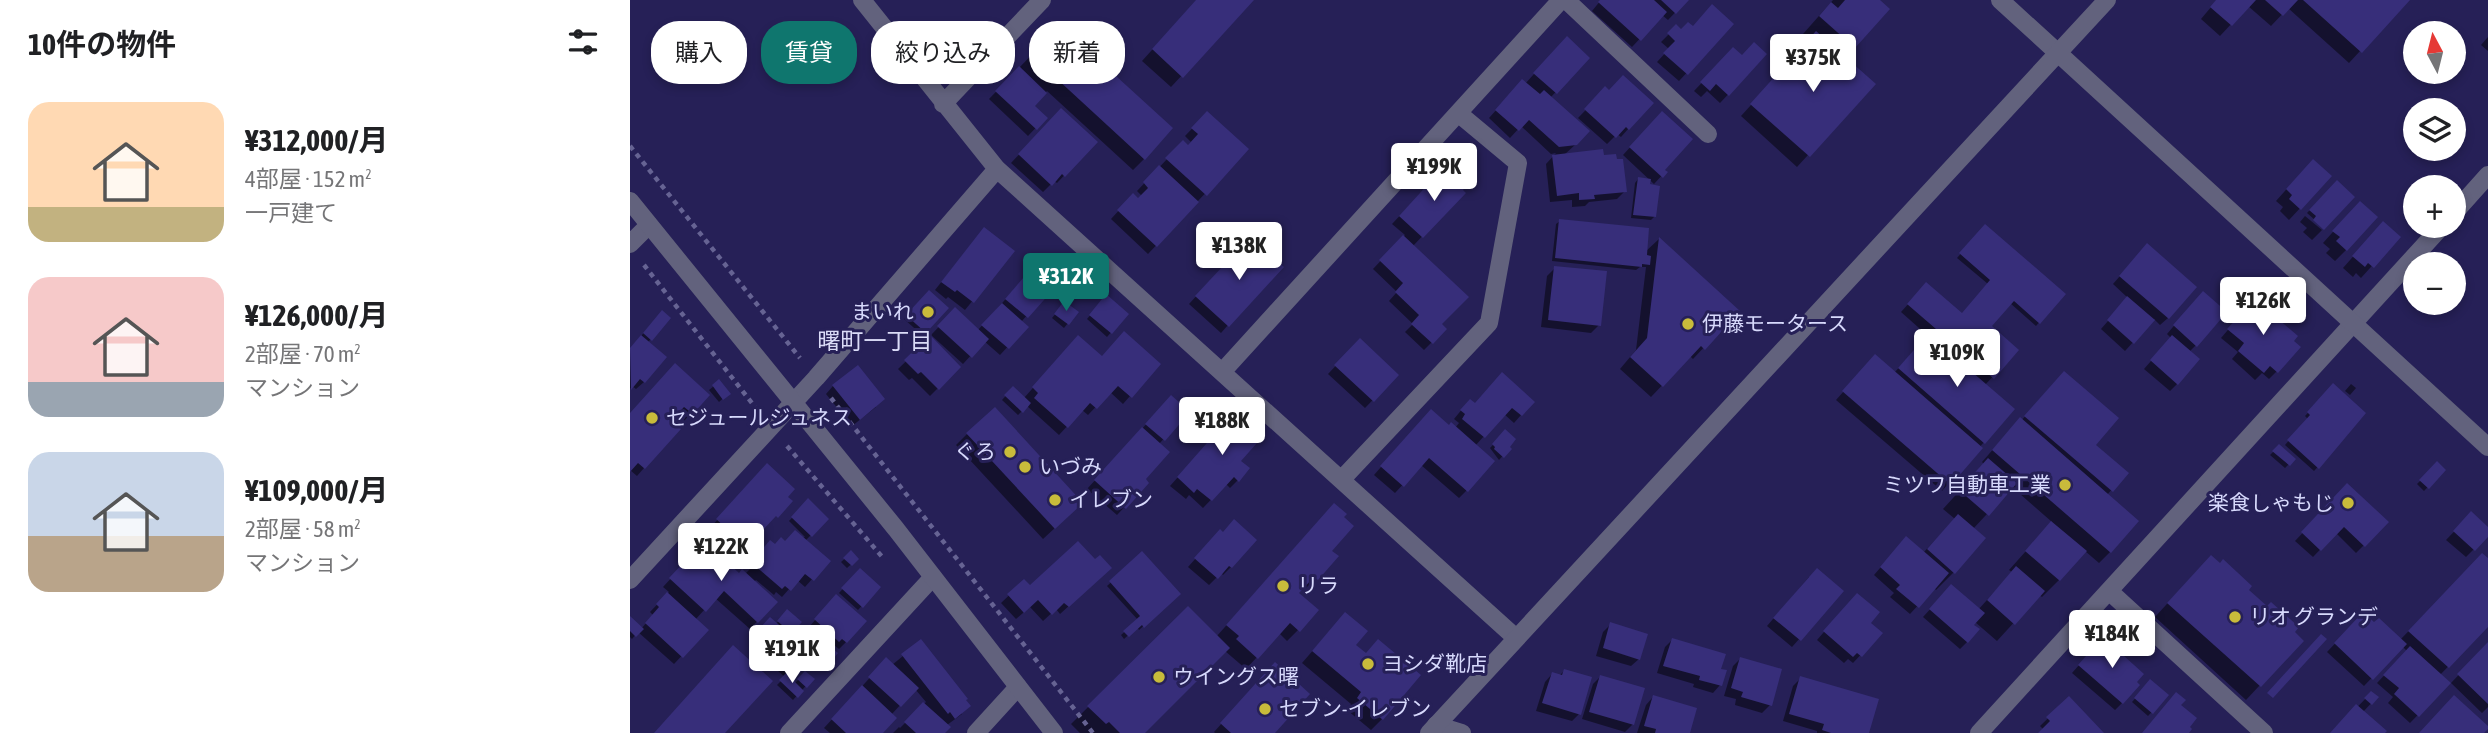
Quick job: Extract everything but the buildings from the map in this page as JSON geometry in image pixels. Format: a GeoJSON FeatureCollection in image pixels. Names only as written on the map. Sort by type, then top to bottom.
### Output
{"type":"FeatureCollection","features":[{"type":"Feature","properties":{"kind":"street"},"geometry":{"type":"LineString","coordinates":[[862,0],[997,169],[1516,638]]}},
{"type":"Feature","properties":{"kind":"street"},"geometry":{"type":"LineString","coordinates":[[943,104],[1042,0]]}},
{"type":"Feature","properties":{"kind":"street"},"geometry":{"type":"LineString","coordinates":[[1223,371],[1563,0],[1708,134]]}},
{"type":"Feature","properties":{"kind":"street"},"geometry":{"type":"LineString","coordinates":[[2000,0],[2488,447]]}},
{"type":"Feature","properties":{"kind":"street"},"geometry":{"type":"LineString","coordinates":[[1433,729],[2107,0]]}},
{"type":"Feature","properties":{"kind":"street"},"geometry":{"type":"LineString","coordinates":[[1342,479],[1489,323],[1518,163],[1458,113]]}},
{"type":"Feature","properties":{"kind":"street"},"geometry":{"type":"LineString","coordinates":[[630,580],[816,378],[997,169]]}},
{"type":"Feature","properties":{"kind":"street"},"geometry":{"type":"LineString","coordinates":[[2466,200],[2488,175]]}},
{"type":"Feature","properties":{"kind":"street"},"geometry":{"type":"LineString","coordinates":[[630,201],[933,577],[1054,733]]}},
{"type":"Feature","properties":{"kind":"street"},"geometry":{"type":"LineString","coordinates":[[634,251],[649,225]]}},
{"type":"Feature","properties":{"kind":"street"},"geometry":{"type":"LineString","coordinates":[[1979,733],[2431,238]]}},
{"type":"Feature","properties":{"kind":"street"},"geometry":{"type":"LineString","coordinates":[[789,733],[933,577]]}},
{"type":"Feature","properties":{"kind":"street"},"geometry":{"type":"LineString","coordinates":[[2109,591],[2264,733]]}},
{"type":"Feature","properties":{"kind":"street"},"geometry":{"type":"LineString","coordinates":[[976,733],[1018,687]]}},
{"type":"Feature","properties":{"kind":"street"},"geometry":{"type":"LineString","coordinates":[[1433,729],[1462,733]]}},
{"type":"Feature","properties":{"kind":"path"},"geometry":{"type":"LineString","coordinates":[[630,146],[816,378],[1093,733]]}},
{"type":"Feature","properties":{"kind":"path"},"geometry":{"type":"LineString","coordinates":[[634,251],[771,426],[888,564]]}},
{"type":"Feature","properties":{"kind":"place","name":"まいれ"},"geometry":{"type":"Point","coordinates":[928,312]}},
{"type":"Feature","properties":{"kind":"place","name":"伊藤モータース"},"geometry":{"type":"Point","coordinates":[1688,324]}},
{"type":"Feature","properties":{"kind":"place","name":"セジュールジュネス"},"geometry":{"type":"Point","coordinates":[652,418]}},
{"type":"Feature","properties":{"kind":"place","name":"ぐろ"},"geometry":{"type":"Point","coordinates":[1010,452]}},
{"type":"Feature","properties":{"kind":"place","name":"いづみ"},"geometry":{"type":"Point","coordinates":[1025,467]}},
{"type":"Feature","properties":{"kind":"place","name":"ミツワ自動車工業"},"geometry":{"type":"Point","coordinates":[2065,485]}},
{"type":"Feature","properties":{"kind":"place","name":"イレブン"},"geometry":{"type":"Point","coordinates":[1055,500]}},
{"type":"Feature","properties":{"kind":"place","name":"楽食しゃもじ"},"geometry":{"type":"Point","coordinates":[2348,503]}},
{"type":"Feature","properties":{"kind":"place","name":"リラ"},"geometry":{"type":"Point","coordinates":[1283,586]}},
{"type":"Feature","properties":{"kind":"place","name":"リオ グランデ"},"geometry":{"type":"Point","coordinates":[2235,617]}},
{"type":"Feature","properties":{"kind":"place","name":"ヨシダ靴店"},"geometry":{"type":"Point","coordinates":[1368,664]}},
{"type":"Feature","properties":{"kind":"place","name":"ウイングス曙"},"geometry":{"type":"Point","coordinates":[1159,677]}},
{"type":"Feature","properties":{"kind":"place","name":"セブン-イレブン"},"geometry":{"type":"Point","coordinates":[1265,709]}},
{"type":"Feature","properties":{"kind":"district","name":"曙町一丁目"},"geometry":{"type":"Point","coordinates":[875,341]}}]}
